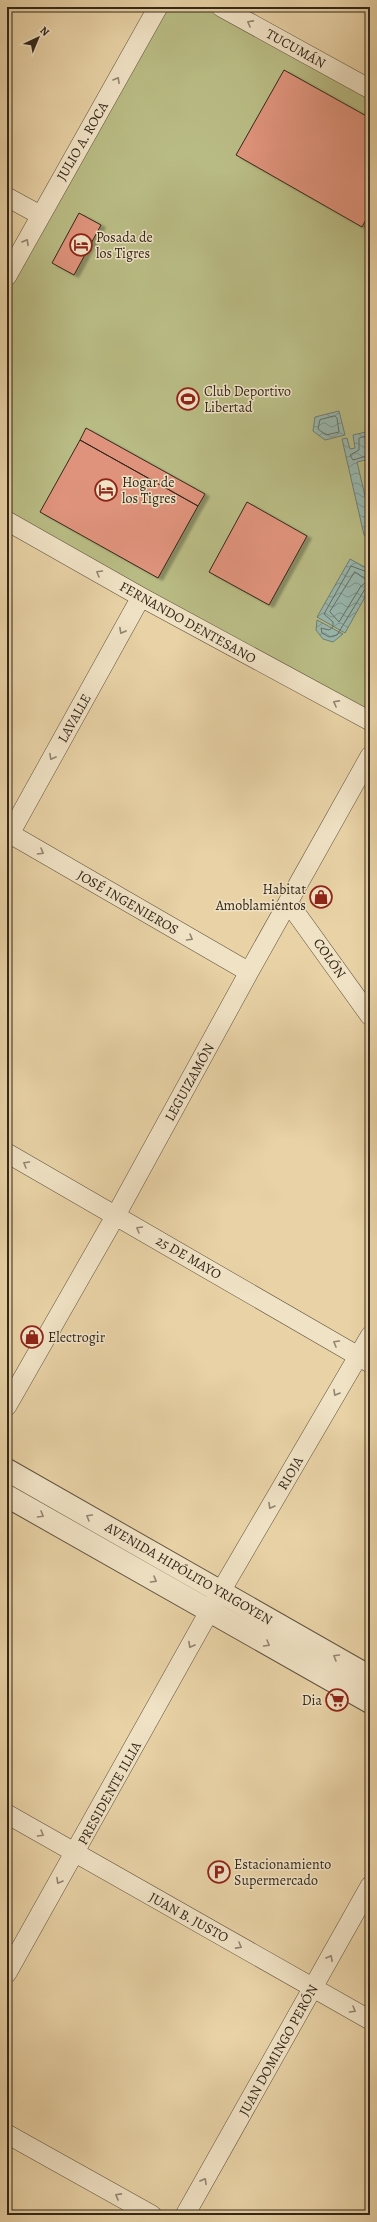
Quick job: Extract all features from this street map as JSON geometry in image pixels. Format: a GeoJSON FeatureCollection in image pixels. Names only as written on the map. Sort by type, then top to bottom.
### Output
{"type":"FeatureCollection","features":[{"type":"Feature","properties":{"kind":"street","name":"JULIO A. ROCA"},"geometry":{"type":"LineString","coordinates":[[7,276],[158,7]]}},
{"type":"Feature","properties":{"kind":"street","name":"TUCUMÁN"},"geometry":{"type":"LineString","coordinates":[[221,7],[370,89]]}},
{"type":"Feature","properties":{"kind":"street"},"geometry":{"type":"LineString","coordinates":[[7,197],[40,215]]}},
{"type":"Feature","properties":{"kind":"street","name":"FERNANDO DENTESANO"},"geometry":{"type":"LineString","coordinates":[[7,521],[141,597],[370,721]]}},
{"type":"Feature","properties":{"kind":"street","name":"LAVALLE"},"geometry":{"type":"LineString","coordinates":[[8,835],[141,597]]}},
{"type":"Feature","properties":{"kind":"street","name":"LEGUIZAMÓN"},"geometry":{"type":"LineString","coordinates":[[7,1406],[116,1216],[249,972],[370,756]]}},
{"type":"Feature","properties":{"kind":"street","name":"JOSÉ INGENIEROS"},"geometry":{"type":"LineString","coordinates":[[8,835],[249,972]]}},
{"type":"Feature","properties":{"kind":"street","name":"COLÓN"},"geometry":{"type":"LineString","coordinates":[[288,902],[370,1016]]}},
{"type":"Feature","properties":{"kind":"street","name":"25 DE MAYO"},"geometry":{"type":"LineString","coordinates":[[7,1153],[364,1359]]}},
{"type":"Feature","properties":{"kind":"street","name":"RIOJA"},"geometry":{"type":"LineString","coordinates":[[210,1611],[364,1359],[370,1336]]}},
{"type":"Feature","properties":{"kind":"street","name":"AVENIDA HIPÓLITO YRIGOYEN"},"geometry":{"type":"LineString","coordinates":[[7,1470],[370,1677]]}},
{"type":"Feature","properties":{"kind":"street","name":"AVENIDA HIPÓLITO YRIGOYEN"},"geometry":{"type":"LineString","coordinates":[[7,1496],[370,1702]]}},
{"type":"Feature","properties":{"kind":"street","name":"PRESIDENTE ILLIA"},"geometry":{"type":"LineString","coordinates":[[7,1973],[210,1611]]}},
{"type":"Feature","properties":{"kind":"street","name":"JUAN B. JUSTO"},"geometry":{"type":"LineString","coordinates":[[7,1814],[370,2020]]}},
{"type":"Feature","properties":{"kind":"street","name":"JUAN DOMINGO PERÓN"},"geometry":{"type":"LineString","coordinates":[[185,2215],[370,1886]]}},
{"type":"Feature","properties":{"kind":"street"},"geometry":{"type":"LineString","coordinates":[[7,2134],[152,2215]]}},
{"type":"Feature","properties":{"kind":"green space","name":"Club Deportivo Libertad"},"geometry":{"type":"Polygon","coordinates":[[[158,7],[221,7],[370,89],[370,721],[7,521],[7,276],[158,7]]]}},
{"type":"Feature","properties":{"kind":"water"},"geometry":{"type":"Polygon","coordinates":[[[339,411],[345,435],[325,440],[313,431],[315,417],[339,411]]]}},
{"type":"Feature","properties":{"kind":"water"},"geometry":{"type":"Polygon","coordinates":[[[370,431],[370,459],[357,462],[370,517],[370,538],[364,535],[342,439],[347,438],[350,449],[355,448],[353,435],[370,431]]]}},
{"type":"Feature","properties":{"kind":"water"},"geometry":{"type":"Polygon","coordinates":[[[350,559],[370,570],[370,588],[345,633],[317,617],[350,559]]]}},
{"type":"Feature","properties":{"kind":"water"},"geometry":{"type":"Polygon","coordinates":[[[317,620],[343,634],[333,642],[323,639],[316,630],[317,620]]]}},
{"type":"Feature","properties":{"kind":"building"},"geometry":{"type":"Polygon","coordinates":[[[284,70],[370,118],[370,212],[362,227],[236,155],[284,70]]]}},
{"type":"Feature","properties":{"kind":"building"},"geometry":{"type":"Polygon","coordinates":[[[79,213],[101,225],[74,275],[52,263],[79,213]]]}},
{"type":"Feature","properties":{"kind":"building"},"geometry":{"type":"Polygon","coordinates":[[[86,428],[205,494],[198,506],[80,440],[86,428]]]}},
{"type":"Feature","properties":{"kind":"building"},"geometry":{"type":"Polygon","coordinates":[[[80,440],[198,506],[158,578],[40,512],[80,440]]]}},
{"type":"Feature","properties":{"kind":"building"},"geometry":{"type":"Polygon","coordinates":[[[247,502],[307,536],[269,605],[209,572],[247,502]]]}},
{"type":"Feature","properties":{"kind":"place","name":"Posada de los Tigres"},"geometry":{"type":"Point","coordinates":[81,245]}},
{"type":"Feature","properties":{"kind":"place","name":"Club Deportivo Libertad"},"geometry":{"type":"Point","coordinates":[188,399]}},
{"type":"Feature","properties":{"kind":"place","name":"Hogar de los Tigres"},"geometry":{"type":"Point","coordinates":[106,490]}},
{"type":"Feature","properties":{"kind":"place","name":"Habitat Amoblamientos"},"geometry":{"type":"Point","coordinates":[321,897]}},
{"type":"Feature","properties":{"kind":"place","name":"Electrogir"},"geometry":{"type":"Point","coordinates":[32,1337]}},
{"type":"Feature","properties":{"kind":"place","name":"Dia"},"geometry":{"type":"Point","coordinates":[337,1700]}},
{"type":"Feature","properties":{"kind":"place","name":"Estacionamiento Supermercado"},"geometry":{"type":"Point","coordinates":[219,1872]}}]}
